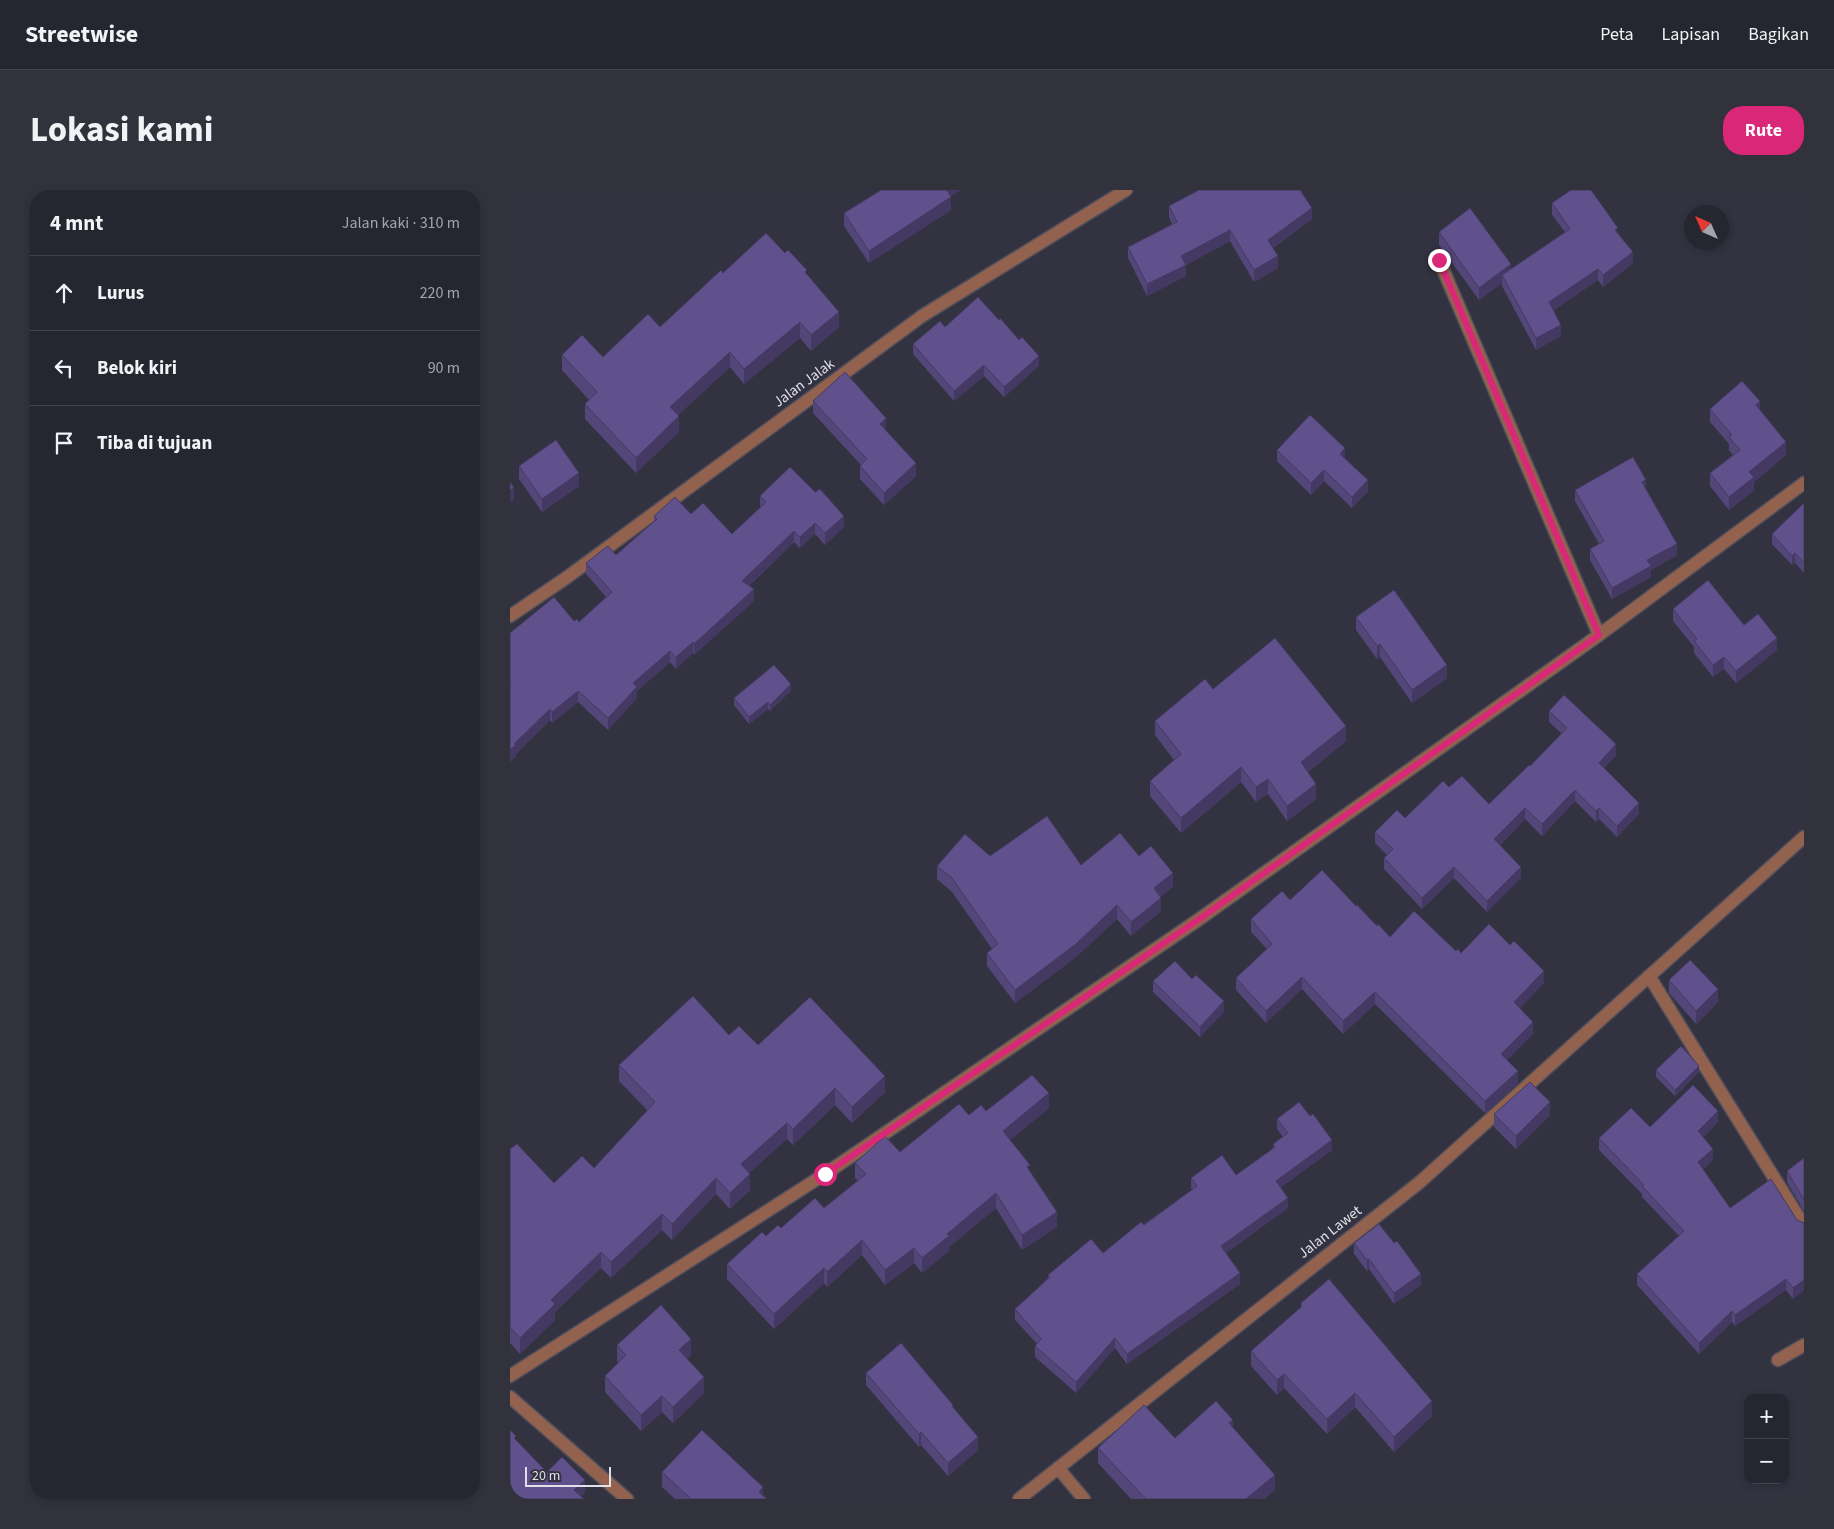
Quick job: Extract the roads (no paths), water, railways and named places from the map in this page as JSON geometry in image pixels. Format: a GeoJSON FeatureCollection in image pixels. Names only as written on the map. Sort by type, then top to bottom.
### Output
{"type":"FeatureCollection","features":[{"type":"Feature","properties":{"kind":"street","name":"Jalan Jalak"},"geometry":{"type":"LineString","coordinates":[[510,616],[566,578],[922,316],[1126,190]]}},
{"type":"Feature","properties":{"kind":"street"},"geometry":{"type":"LineString","coordinates":[[1439,260],[1599,635]]}},
{"type":"Feature","properties":{"kind":"street"},"geometry":{"type":"LineString","coordinates":[[510,1376],[825,1174],[1182,931],[1599,635],[1804,482]]}},
{"type":"Feature","properties":{"kind":"street","name":"Jalan Lawet"},"geometry":{"type":"LineString","coordinates":[[1019,1499],[1420,1182],[1804,837]]}},
{"type":"Feature","properties":{"kind":"street"},"geometry":{"type":"LineString","coordinates":[[1649,976],[1804,1226]]}},
{"type":"Feature","properties":{"kind":"street"},"geometry":{"type":"LineString","coordinates":[[1778,1360],[1804,1346]]}},
{"type":"Feature","properties":{"kind":"street"},"geometry":{"type":"LineString","coordinates":[[510,1397],[627,1499]]}},
{"type":"Feature","properties":{"kind":"street"},"geometry":{"type":"LineString","coordinates":[[1058,1468],[1084,1499]]}}]}
